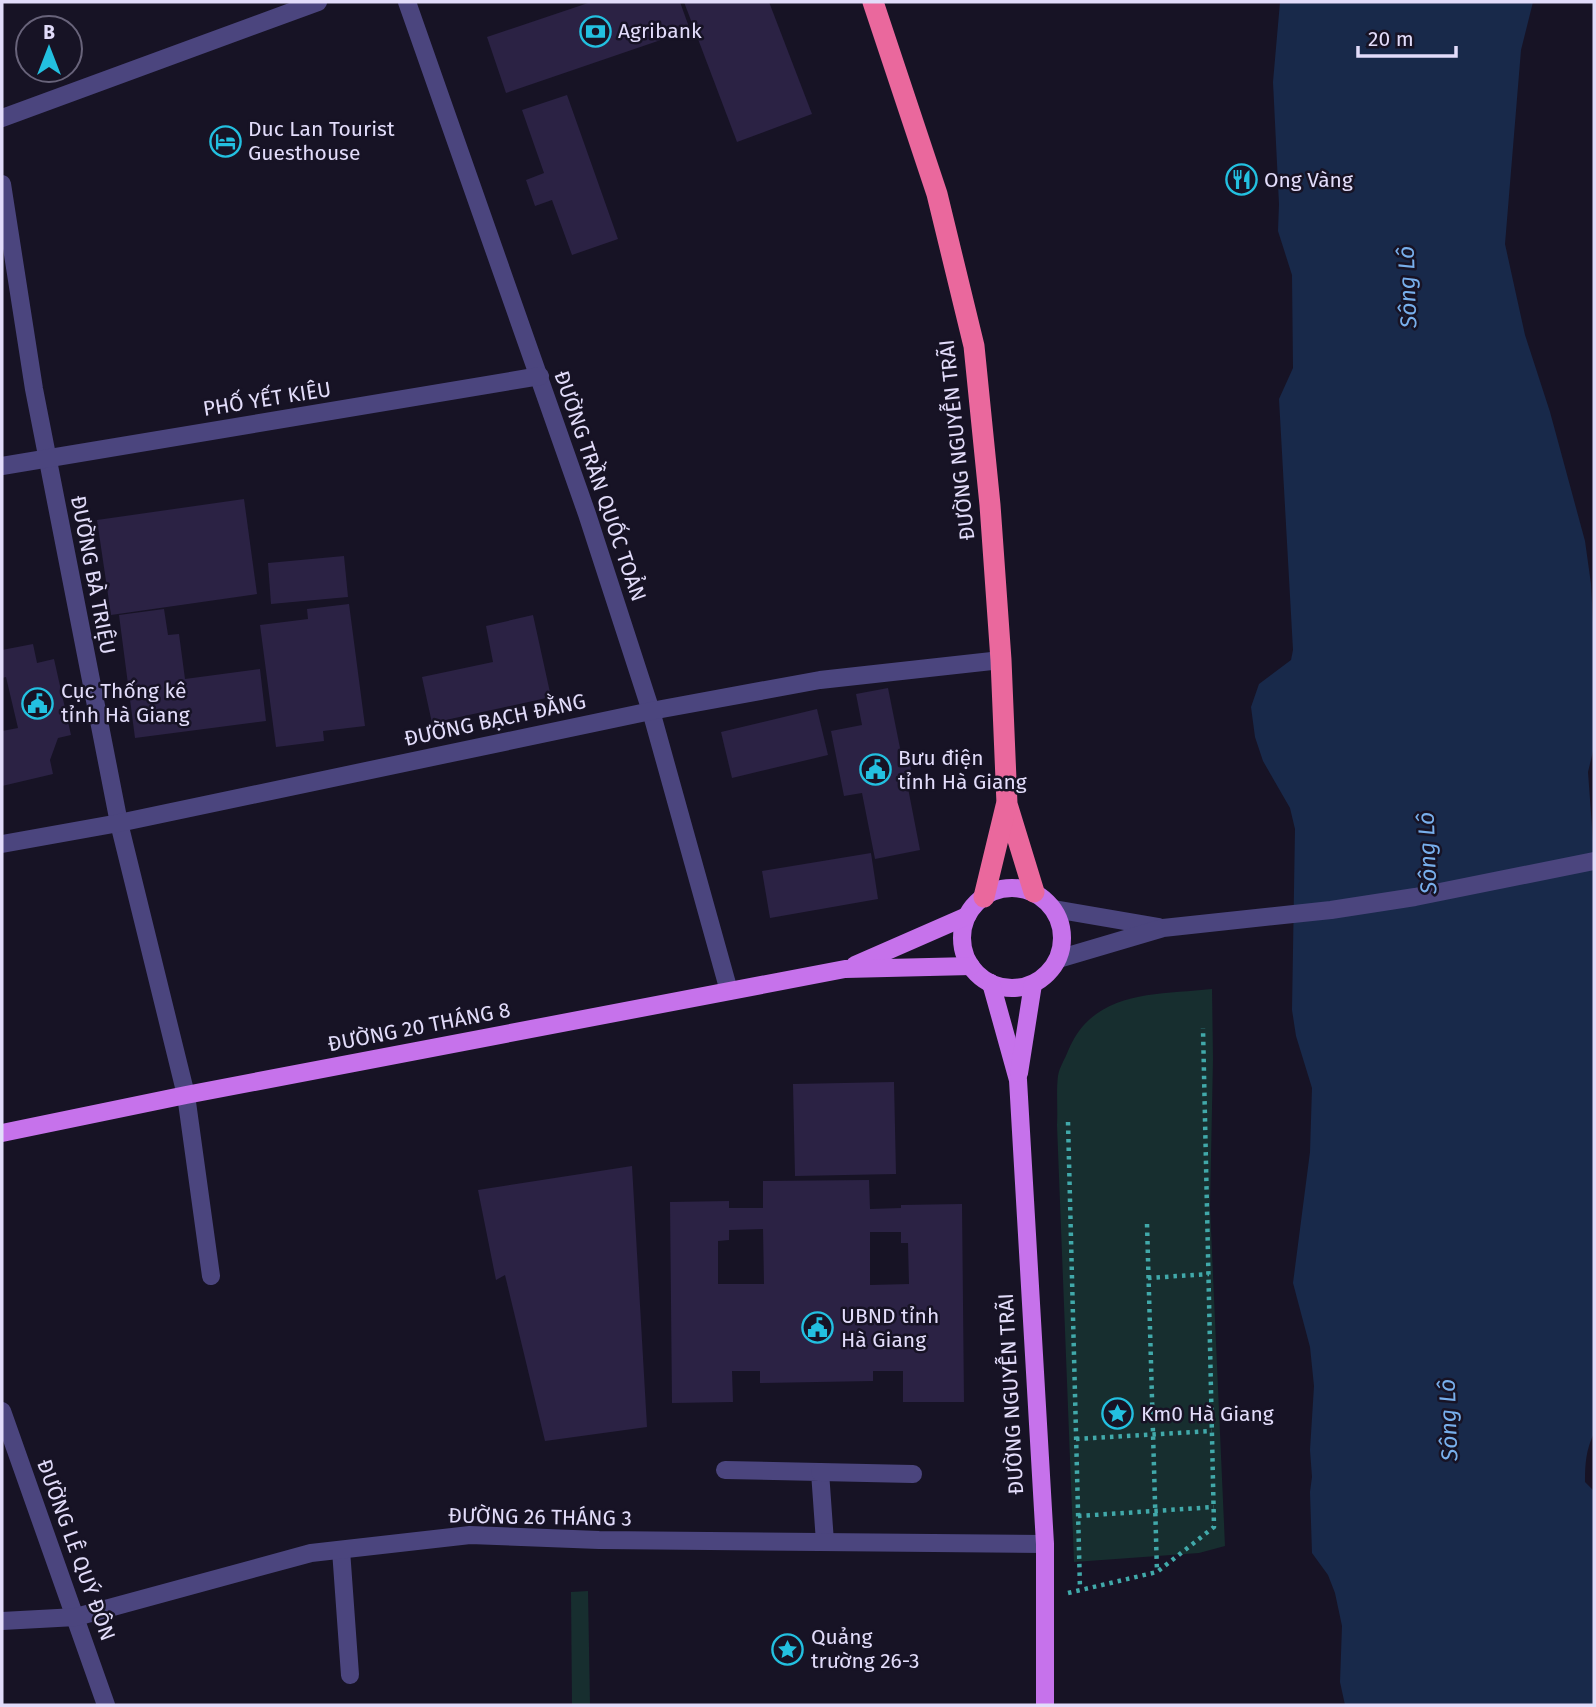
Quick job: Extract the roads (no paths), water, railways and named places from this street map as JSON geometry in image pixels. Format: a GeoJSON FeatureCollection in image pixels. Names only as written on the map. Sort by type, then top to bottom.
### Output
{"type":"FeatureCollection","features":[{"type":"Feature","properties":{"kind":"highway","name":"ĐƯỜNG NGUYỄN TRÃI"},"geometry":{"type":"LineString","coordinates":[[873,2],[937,194],[974,346],[990,505],[1001,660],[1007,804],[1034,892]]}},
{"type":"Feature","properties":{"kind":"highway","name":"ĐƯỜNG NGUYỄN TRÃI"},"geometry":{"type":"LineString","coordinates":[[984,897],[1007,804]]}},
{"type":"Feature","properties":{"kind":"main road"},"geometry":{"type":"LineString","coordinates":[[1008,887],[1034,892],[1054,909],[1063,933],[1058,959],[1052,969],[1033,984],[1019,988],[991,983],[971,966],[962,942],[967,916],[984,897],[995,890],[1008,887]]}},
{"type":"Feature","properties":{"kind":"main road","name":"ĐƯỜNG 20 THÁNG 8"},"geometry":{"type":"LineString","coordinates":[[845,969],[967,916]]}},
{"type":"Feature","properties":{"kind":"main road","name":"ĐƯỜNG 20 THÁNG 8"},"geometry":{"type":"LineString","coordinates":[[2,1133],[186,1095],[845,969],[971,966]]}},
{"type":"Feature","properties":{"kind":"main road","name":"ĐƯỜNG NGUYỄN TRÃI"},"geometry":{"type":"LineString","coordinates":[[991,983],[1018,1080]]}},
{"type":"Feature","properties":{"kind":"main road","name":"ĐƯỜNG NGUYỄN TRÃI"},"geometry":{"type":"LineString","coordinates":[[1033,984],[1018,1080],[1045,1544],[1045,1705]]}},
{"type":"Feature","properties":{"kind":"street"},"geometry":{"type":"LineString","coordinates":[[2,118],[318,2]]}},
{"type":"Feature","properties":{"kind":"street","name":"ĐƯỜNG TRẦN QUỐC TOẢN"},"geometry":{"type":"LineString","coordinates":[[407,2],[540,376],[651,710],[729,991]]}},
{"type":"Feature","properties":{"kind":"street","name":"ĐƯỜNG BÀ TRIỆU"},"geometry":{"type":"LineString","coordinates":[[2,184],[34,389],[119,823],[186,1095],[211,1276]]}},
{"type":"Feature","properties":{"kind":"street","name":"PHỐ YẾT KIÊU"},"geometry":{"type":"LineString","coordinates":[[2,466],[540,376]]}},
{"type":"Feature","properties":{"kind":"street","name":"ĐƯỜNG BẠCH ĐẰNG"},"geometry":{"type":"LineString","coordinates":[[2,845],[119,823],[651,710],[820,680],[1001,660]]}},
{"type":"Feature","properties":{"kind":"street"},"geometry":{"type":"LineString","coordinates":[[1058,959],[1163,928],[1379,903],[1594,861]]}},
{"type":"Feature","properties":{"kind":"street"},"geometry":{"type":"LineString","coordinates":[[1054,909],[1163,928]]}},
{"type":"Feature","properties":{"kind":"street","name":"ĐƯỜNG LÊ QUÝ ĐÔN"},"geometry":{"type":"LineString","coordinates":[[2,1411],[7,1443],[76,1617],[106,1705]]}},
{"type":"Feature","properties":{"kind":"street"},"geometry":{"type":"LineString","coordinates":[[725,1470],[912,1475]]}},
{"type":"Feature","properties":{"kind":"street"},"geometry":{"type":"LineString","coordinates":[[820,1472],[825,1542]]}},
{"type":"Feature","properties":{"kind":"street","name":"ĐƯỜNG 26 THÁNG 3"},"geometry":{"type":"LineString","coordinates":[[2,1620],[76,1617],[311,1553],[470,1535],[599,1540],[1045,1544]]}},
{"type":"Feature","properties":{"kind":"street"},"geometry":{"type":"LineString","coordinates":[[341,1550],[350,1675]]}},
{"type":"Feature","properties":{"kind":"water","name":"Sông Lô"},"geometry":{"type":"Polygon","coordinates":[[[1280,2],[1533,2],[1521,50],[1505,244],[1525,335],[1550,412],[1585,541],[1591,584],[1594,641],[1594,747],[1588,772],[1594,854],[1594,1433],[1586,1457],[1585,1482],[1594,1491],[1594,1705],[1345,1705],[1340,1682],[1342,1626],[1335,1593],[1328,1575],[1312,1553],[1310,1450],[1314,1386],[1310,1347],[1293,1283],[1310,1152],[1312,1088],[1296,1036],[1292,1010],[1295,829],[1290,808],[1263,761],[1255,737],[1251,707],[1259,684],[1291,660],[1293,650],[1279,399],[1293,368],[1292,275],[1278,231],[1273,82],[1280,2]]]}},
{"type":"Feature","properties":{"kind":"place","name":"Agribank"},"geometry":{"type":"Point","coordinates":[595,31]}},
{"type":"Feature","properties":{"kind":"place","name":"Duc Lan Tourist Guesthouse"},"geometry":{"type":"Point","coordinates":[225,141]}},
{"type":"Feature","properties":{"kind":"place","name":"Ong Vàng"},"geometry":{"type":"Point","coordinates":[1241,180]}},
{"type":"Feature","properties":{"kind":"place","name":"Cục Thống kê tỉnh Hà Giang"},"geometry":{"type":"Point","coordinates":[38,703]}},
{"type":"Feature","properties":{"kind":"place","name":"Bưu điện tỉnh Hà Giang"},"geometry":{"type":"Point","coordinates":[875,770]}},
{"type":"Feature","properties":{"kind":"place","name":"UBND tỉnh Hà Giang"},"geometry":{"type":"Point","coordinates":[818,1328]}},
{"type":"Feature","properties":{"kind":"place","name":"Km0 Hà Giang"},"geometry":{"type":"Point","coordinates":[1118,1414]}},
{"type":"Feature","properties":{"kind":"place","name":"Quảng trường 26-3"},"geometry":{"type":"Point","coordinates":[788,1649]}}]}
